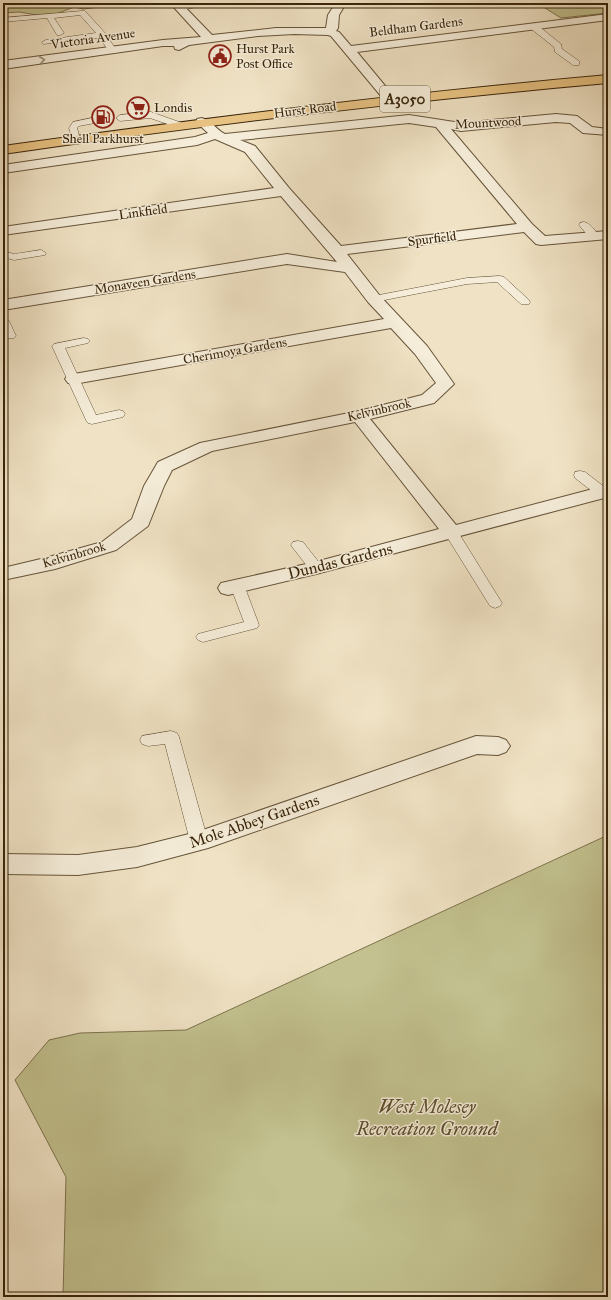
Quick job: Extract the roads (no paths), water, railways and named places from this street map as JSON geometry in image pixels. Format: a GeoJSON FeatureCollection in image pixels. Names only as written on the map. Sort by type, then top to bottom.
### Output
{"type":"FeatureCollection","features":[{"type":"Feature","properties":{"kind":"main road","name":"Hurst Road"},"geometry":{"type":"LineString","coordinates":[[3,150],[179,125],[390,99],[608,78]]}},
{"type":"Feature","properties":{"kind":"street"},"geometry":{"type":"LineString","coordinates":[[341,3],[336,9],[332,20],[332,28],[329,32],[335,34],[390,99]]}},
{"type":"Feature","properties":{"kind":"street"},"geometry":{"type":"LineString","coordinates":[[178,5],[209,39]]}},
{"type":"Feature","properties":{"kind":"street","name":"Beldham Gardens"},"geometry":{"type":"LineString","coordinates":[[348,50],[608,17]]}},
{"type":"Feature","properties":{"kind":"street","name":"Victoria Avenue"},"geometry":{"type":"LineString","coordinates":[[3,65],[163,44],[182,47],[209,39],[264,33],[308,31],[329,32]]}},
{"type":"Feature","properties":{"kind":"street","name":"Mountwood"},"geometry":{"type":"LineString","coordinates":[[220,137],[410,119],[461,127],[556,118],[573,119],[588,130],[606,132]]}},
{"type":"Feature","properties":{"kind":"street","name":"Kelvinbrook"},"geometry":{"type":"LineString","coordinates":[[3,574],[48,564],[109,546],[141,522],[154,486],[165,466],[207,446],[359,416],[428,399],[445,384],[421,350],[374,299],[337,251],[314,243],[284,191],[250,149],[220,137],[202,122]]}},
{"type":"Feature","properties":{"kind":"street"},"geometry":{"type":"LineString","coordinates":[[440,124],[541,241],[595,232]]}},
{"type":"Feature","properties":{"kind":"street"},"geometry":{"type":"LineString","coordinates":[[3,169],[220,137]]}},
{"type":"Feature","properties":{"kind":"street","name":"Linkfield"},"geometry":{"type":"LineString","coordinates":[[3,230],[20,229],[284,191]]}},
{"type":"Feature","properties":{"kind":"street","name":"Spurfield"},"geometry":{"type":"LineString","coordinates":[[337,251],[528,227]]}},
{"type":"Feature","properties":{"kind":"street","name":"Monaveen Gardens"},"geometry":{"type":"LineString","coordinates":[[287,259],[314,243]]}},
{"type":"Feature","properties":{"kind":"street","name":"Monaveen Gardens"},"geometry":{"type":"LineString","coordinates":[[3,305],[287,259],[349,268]]}},
{"type":"Feature","properties":{"kind":"street","name":"Cherimoya Gardens"},"geometry":{"type":"LineString","coordinates":[[74,379],[395,322]]}},
{"type":"Feature","properties":{"kind":"street"},"geometry":{"type":"LineString","coordinates":[[359,416],[451,532]]}},
{"type":"Feature","properties":{"kind":"street","name":"Dundas Gardens"},"geometry":{"type":"LineString","coordinates":[[233,586],[316,568],[605,492]]}},
{"type":"Feature","properties":{"kind":"street","name":"Mole Abbey Gardens"},"geometry":{"type":"LineString","coordinates":[[3,864],[78,865],[137,857],[199,841],[476,745],[498,746]]}},
{"type":"Feature","properties":{"kind":"lane"},"geometry":{"type":"LineString","coordinates":[[178,5],[204,3]]}},
{"type":"Feature","properties":{"kind":"lane"},"geometry":{"type":"LineString","coordinates":[[3,20],[82,13],[102,35],[113,51]]}},
{"type":"Feature","properties":{"kind":"lane"},"geometry":{"type":"LineString","coordinates":[[50,17],[60,32]]}},
{"type":"Feature","properties":{"kind":"lane"},"geometry":{"type":"LineString","coordinates":[[533,26],[558,46],[558,50],[576,63]]}},
{"type":"Feature","properties":{"kind":"lane"},"geometry":{"type":"LineString","coordinates":[[46,42],[102,35]]}},
{"type":"Feature","properties":{"kind":"lane"},"geometry":{"type":"LineString","coordinates":[[120,118],[151,116],[179,125]]}},
{"type":"Feature","properties":{"kind":"lane"},"geometry":{"type":"LineString","coordinates":[[76,139],[73,128],[76,124],[92,121]]}},
{"type":"Feature","properties":{"kind":"lane"},"geometry":{"type":"LineString","coordinates":[[3,254],[14,257],[41,253]]}},
{"type":"Feature","properties":{"kind":"lane"},"geometry":{"type":"LineString","coordinates":[[374,299],[467,281],[500,279],[525,302]]}},
{"type":"Feature","properties":{"kind":"lane"},"geometry":{"type":"LineString","coordinates":[[3,321],[10,336]]}},
{"type":"Feature","properties":{"kind":"lane"},"geometry":{"type":"LineString","coordinates":[[84,341],[58,346],[92,420],[119,414]]}},
{"type":"Feature","properties":{"kind":"lane"},"geometry":{"type":"LineString","coordinates":[[580,475],[605,492]]}},
{"type":"Feature","properties":{"kind":"lane"},"geometry":{"type":"LineString","coordinates":[[451,532],[495,603]]}},
{"type":"Feature","properties":{"kind":"lane"},"geometry":{"type":"LineString","coordinates":[[298,545],[316,568]]}},
{"type":"Feature","properties":{"kind":"lane"},"geometry":{"type":"LineString","coordinates":[[203,637],[252,625],[233,586]]}},
{"type":"Feature","properties":{"kind":"lane"},"geometry":{"type":"LineString","coordinates":[[148,740],[171,737],[199,841]]}},
{"type":"Feature","properties":{"kind":"place","name":"Hurst Park Post Office"},"geometry":{"type":"Point","coordinates":[220,56]}},
{"type":"Feature","properties":{"kind":"place","name":"Londis"},"geometry":{"type":"Point","coordinates":[138,108]}},
{"type":"Feature","properties":{"kind":"place","name":"Shell Parkhurst"},"geometry":{"type":"Point","coordinates":[103,117]}},
{"type":"Feature","properties":{"kind":"park label","name":"West Molesey Recreation Ground"},"geometry":{"type":"Point","coordinates":[427,1117]}}]}
